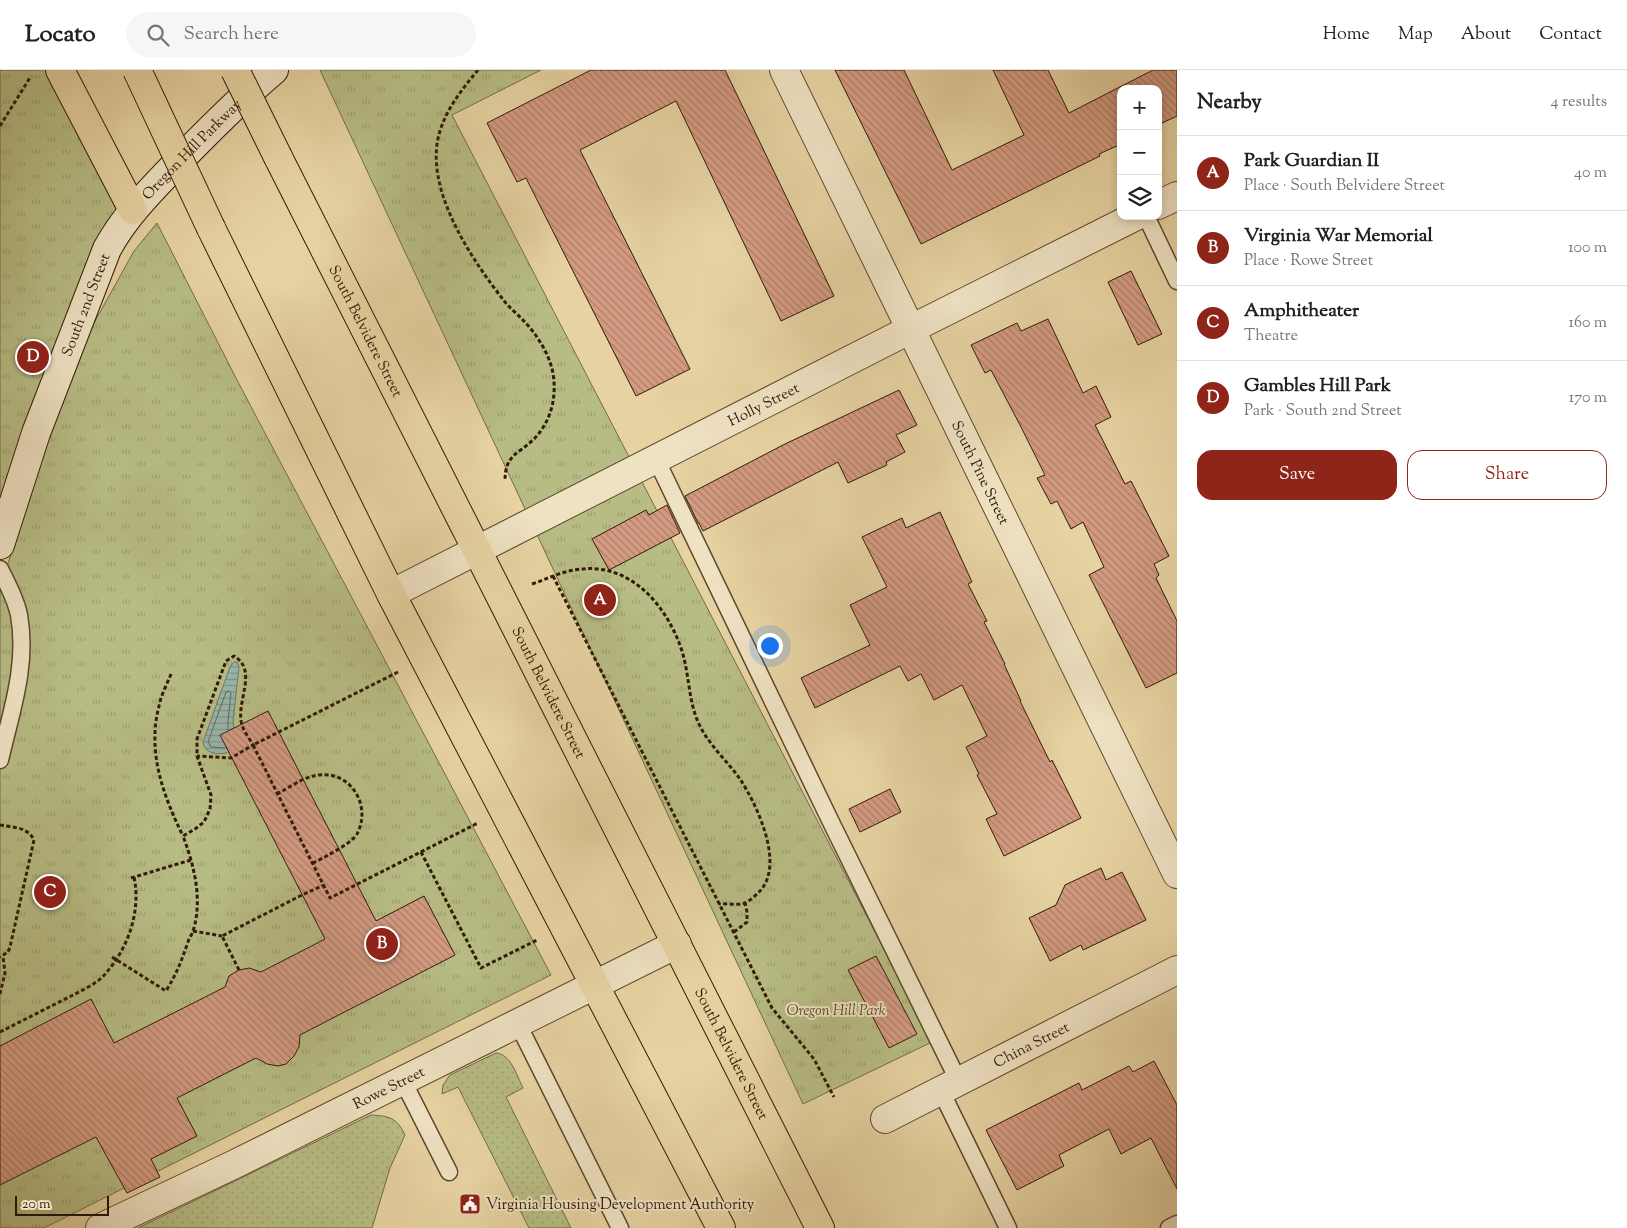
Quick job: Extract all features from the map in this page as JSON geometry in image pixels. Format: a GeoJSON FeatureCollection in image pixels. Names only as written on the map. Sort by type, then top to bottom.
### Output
{"type":"FeatureCollection","features":[{"type":"Feature","properties":{"kind":"main road"},"geometry":{"type":"LineString","coordinates":[[60,70],[132,210]]}},
{"type":"Feature","properties":{"kind":"main road"},"geometry":{"type":"LineString","coordinates":[[137,70],[211,228],[391,594],[721,1228]]}},
{"type":"Feature","properties":{"kind":"main road","name":"South Belvidere Street"},"geometry":{"type":"LineString","coordinates":[[235,70],[820,1228]]}},
{"type":"Feature","properties":{"kind":"street","name":"Oregon Hill Parkway"},"geometry":{"type":"LineString","coordinates":[[132,210],[204,135],[274,70]]}},
{"type":"Feature","properties":{"kind":"street","name":"South Pine Street"},"geometry":{"type":"LineString","coordinates":[[784,70],[1177,874]]}},
{"type":"Feature","properties":{"kind":"street"},"geometry":{"type":"LineString","coordinates":[[1162,203],[1177,196]]}},
{"type":"Feature","properties":{"kind":"street","name":"South 2nd Street"},"geometry":{"type":"LineString","coordinates":[[0,545],[36,433],[107,249],[132,210]]}},
{"type":"Feature","properties":{"kind":"street","name":"Holly Street"},"geometry":{"type":"LineString","coordinates":[[391,594],[1128,220]]}},
{"type":"Feature","properties":{"kind":"street","name":"Rowe Street"},"geometry":{"type":"LineString","coordinates":[[100,1228],[235,1164],[677,944]]}},
{"type":"Feature","properties":{"kind":"street","name":"China Street"},"geometry":{"type":"LineString","coordinates":[[884,1119],[1177,970]]}},
{"type":"Feature","properties":{"kind":"lane"},"geometry":{"type":"LineString","coordinates":[[1148,220],[1177,281]]}},
{"type":"Feature","properties":{"kind":"lane"},"geometry":{"type":"LineString","coordinates":[[656,459],[829,818],[950,1086],[1008,1228]]}},
{"type":"Feature","properties":{"kind":"lane"},"geometry":{"type":"LineString","coordinates":[[0,569],[19,614],[21,674],[0,760]]}},
{"type":"Feature","properties":{"kind":"lane"},"geometry":{"type":"LineString","coordinates":[[518,1024],[620,1228]]}},
{"type":"Feature","properties":{"kind":"lane"},"geometry":{"type":"LineString","coordinates":[[403,1081],[449,1172]]}},
{"type":"Feature","properties":{"kind":"lane"},"geometry":{"type":"LineString","coordinates":[[1169,1228],[1177,1224]]}},
{"type":"Feature","properties":{"kind":"path"},"geometry":{"type":"LineString","coordinates":[[0,126],[34,70]]}},
{"type":"Feature","properties":{"kind":"path"},"geometry":{"type":"LineString","coordinates":[[478,70],[453,102],[439,133],[436,160],[440,188],[454,223],[485,275],[507,304],[533,332],[542,346],[549,359],[554,383],[552,406],[548,420],[541,432],[532,441],[512,456],[507,464],[505,481]]}},
{"type":"Feature","properties":{"kind":"path"},"geometry":{"type":"LineString","coordinates":[[532,584],[577,569],[595,568],[613,572],[631,580],[648,594],[662,610],[674,629],[682,652],[693,708],[699,723],[752,800],[769,851],[769,873],[767,881],[762,888],[745,903],[718,904]]}},
{"type":"Feature","properties":{"kind":"path"},"geometry":{"type":"LineString","coordinates":[[553,576],[772,1008],[814,1059],[834,1097]]}},
{"type":"Feature","properties":{"kind":"path"},"geometry":{"type":"LineString","coordinates":[[183,836],[204,822],[210,809],[211,795],[197,756],[197,739],[226,661],[234,656],[243,661],[246,672],[242,724],[330,898],[478,823]]}},
{"type":"Feature","properties":{"kind":"path"},"geometry":{"type":"LineString","coordinates":[[197,756],[231,758],[400,671]]}},
{"type":"Feature","properties":{"kind":"path"},"geometry":{"type":"LineString","coordinates":[[112,956],[166,991],[178,972],[193,931],[196,880],[192,860],[183,836],[168,806],[157,769],[154,738],[159,706],[171,674]]}},
{"type":"Feature","properties":{"kind":"path"},"geometry":{"type":"LineString","coordinates":[[277,794],[316,775],[329,774],[351,784],[357,794],[363,814],[356,836],[332,854],[313,864]]}},
{"type":"Feature","properties":{"kind":"path"},"geometry":{"type":"LineString","coordinates":[[0,825],[23,830],[31,834],[34,840],[10,947],[8,952],[1,956],[5,973],[0,994]]}},
{"type":"Feature","properties":{"kind":"path"},"geometry":{"type":"LineString","coordinates":[[421,852],[482,968],[538,940]]}},
{"type":"Feature","properties":{"kind":"path"},"geometry":{"type":"LineString","coordinates":[[0,1032],[94,984],[106,974],[128,938],[134,920],[136,899],[132,877],[192,860]]}},
{"type":"Feature","properties":{"kind":"path"},"geometry":{"type":"LineString","coordinates":[[193,931],[222,936],[324,885]]}},
{"type":"Feature","properties":{"kind":"path"},"geometry":{"type":"LineString","coordinates":[[734,932],[747,922],[745,903]]}},
{"type":"Feature","properties":{"kind":"path"},"geometry":{"type":"LineString","coordinates":[[222,936],[239,970]]}},
{"type":"Feature","properties":{"kind":"green space"},"geometry":{"type":"Polygon","coordinates":[[[0,70],[60,70],[133,210],[0,545],[0,70]]]}},
{"type":"Feature","properties":{"kind":"green space","name":"Oregon Hill Park"},"geometry":{"type":"Polygon","coordinates":[[[320,70],[541,70],[452,115],[932,1042],[803,1104],[320,70]]]}},
{"type":"Feature","properties":{"kind":"green space"},"geometry":{"type":"Polygon","coordinates":[[[157,223],[237,380],[551,975],[44,1228],[0,1228],[0,588],[74,359],[134,251],[157,223]]]}},
{"type":"Feature","properties":{"kind":"green space"},"geometry":{"type":"Polygon","coordinates":[[[496,1053],[501,1054],[510,1061],[523,1088],[506,1097],[571,1228],[529,1228],[458,1087],[442,1094],[443,1085],[450,1075],[496,1053]]]}},
{"type":"Feature","properties":{"kind":"green space"},"geometry":{"type":"Polygon","coordinates":[[[371,1115],[388,1117],[396,1121],[405,1135],[390,1168],[372,1228],[138,1228],[371,1115]]]}},
{"type":"Feature","properties":{"kind":"water"},"geometry":{"type":"Polygon","coordinates":[[[234,662],[237,662],[239,667],[233,721],[233,751],[224,753],[210,752],[204,747],[203,742],[230,667],[234,662]]]}},
{"type":"Feature","properties":{"kind":"building"},"geometry":{"type":"Polygon","coordinates":[[[591,70],[725,70],[834,296],[781,321],[676,101],[580,150],[690,369],[636,396],[526,178],[517,182],[487,123],[591,70]]]}},
{"type":"Feature","properties":{"kind":"building"},"geometry":{"type":"Polygon","coordinates":[[[835,70],[904,70],[952,170],[1024,135],[993,70],[1048,70],[1069,113],[1117,88],[1117,146],[921,244],[835,70]]]}},
{"type":"Feature","properties":{"kind":"building"},"geometry":{"type":"Polygon","coordinates":[[[1153,70],[1177,70],[1177,116],[1162,123],[1162,85],[1124,85],[1153,70]]]}},
{"type":"Feature","properties":{"kind":"building"},"geometry":{"type":"Polygon","coordinates":[[[1131,271],[1162,334],[1138,345],[1108,282],[1131,271]]]}},
{"type":"Feature","properties":{"kind":"building"},"geometry":{"type":"Polygon","coordinates":[[[1048,319],[1083,393],[1096,386],[1111,417],[1095,425],[1125,484],[1131,481],[1169,556],[1154,564],[1159,575],[1156,578],[1177,621],[1177,673],[1146,688],[1089,575],[1104,567],[1083,522],[1071,529],[1057,501],[1051,504],[1037,478],[1045,475],[1020,425],[991,370],[985,373],[971,345],[1017,323],[1021,331],[1048,319]]]}},
{"type":"Feature","properties":{"kind":"building"},"geometry":{"type":"Polygon","coordinates":[[[899,390],[917,425],[896,435],[905,452],[886,462],[887,465],[848,483],[838,462],[703,531],[685,496],[785,444],[899,390]]]}},
{"type":"Feature","properties":{"kind":"building"},"geometry":{"type":"Polygon","coordinates":[[[667,505],[680,533],[609,570],[592,539],[646,510],[649,515],[667,505]]]}},
{"type":"Feature","properties":{"kind":"building"},"geometry":{"type":"Polygon","coordinates":[[[940,512],[972,582],[968,584],[987,621],[984,622],[1005,664],[1020,701],[1050,762],[1052,760],[1081,818],[1004,856],[986,819],[997,814],[977,775],[979,774],[966,747],[987,736],[962,685],[934,700],[921,674],[908,681],[900,666],[815,708],[801,678],[870,645],[850,605],[887,587],[862,537],[902,518],[906,528],[940,512]]]}},
{"type":"Feature","properties":{"kind":"building"},"geometry":{"type":"Polygon","coordinates":[[[268,711],[376,921],[424,896],[455,955],[300,1035],[299,1047],[286,1064],[278,1066],[267,1064],[256,1058],[177,1098],[197,1136],[151,1159],[160,1177],[127,1193],[96,1137],[0,1185],[0,1046],[91,999],[114,1043],[225,987],[229,976],[239,970],[249,968],[261,972],[325,939],[220,735],[268,711]]]}},
{"type":"Feature","properties":{"kind":"building"},"geometry":{"type":"Polygon","coordinates":[[[890,789],[901,812],[860,832],[849,809],[890,789]]]}},
{"type":"Feature","properties":{"kind":"building"},"geometry":{"type":"Polygon","coordinates":[[[1101,868],[1106,880],[1122,872],[1146,920],[1083,950],[1081,945],[1050,961],[1029,918],[1056,905],[1065,885],[1101,868]]]}},
{"type":"Feature","properties":{"kind":"building"},"geometry":{"type":"Polygon","coordinates":[[[876,956],[917,1034],[889,1048],[848,970],[876,956]]]}},
{"type":"Feature","properties":{"kind":"building"},"geometry":{"type":"Polygon","coordinates":[[[1154,1061],[1177,1105],[1177,1189],[1151,1138],[1121,1154],[1109,1129],[1059,1155],[1064,1166],[1017,1190],[986,1130],[1079,1083],[1082,1090],[1129,1066],[1133,1072],[1154,1061]]]}},
{"type":"Feature","properties":{"kind":"place","name":"Gambles Hill Park"},"geometry":{"type":"Point","coordinates":[33,357]}},
{"type":"Feature","properties":{"kind":"place","name":"Park Guardian II"},"geometry":{"type":"Point","coordinates":[600,600]}},
{"type":"Feature","properties":{"kind":"place","name":"Amphitheater"},"geometry":{"type":"Point","coordinates":[50,892]}},
{"type":"Feature","properties":{"kind":"place","name":"Virginia War Memorial"},"geometry":{"type":"Point","coordinates":[382,944]}},
{"type":"Feature","properties":{"kind":"place","name":"Virginia Housing Development Authority"},"geometry":{"type":"Point","coordinates":[470,1204]}}]}
